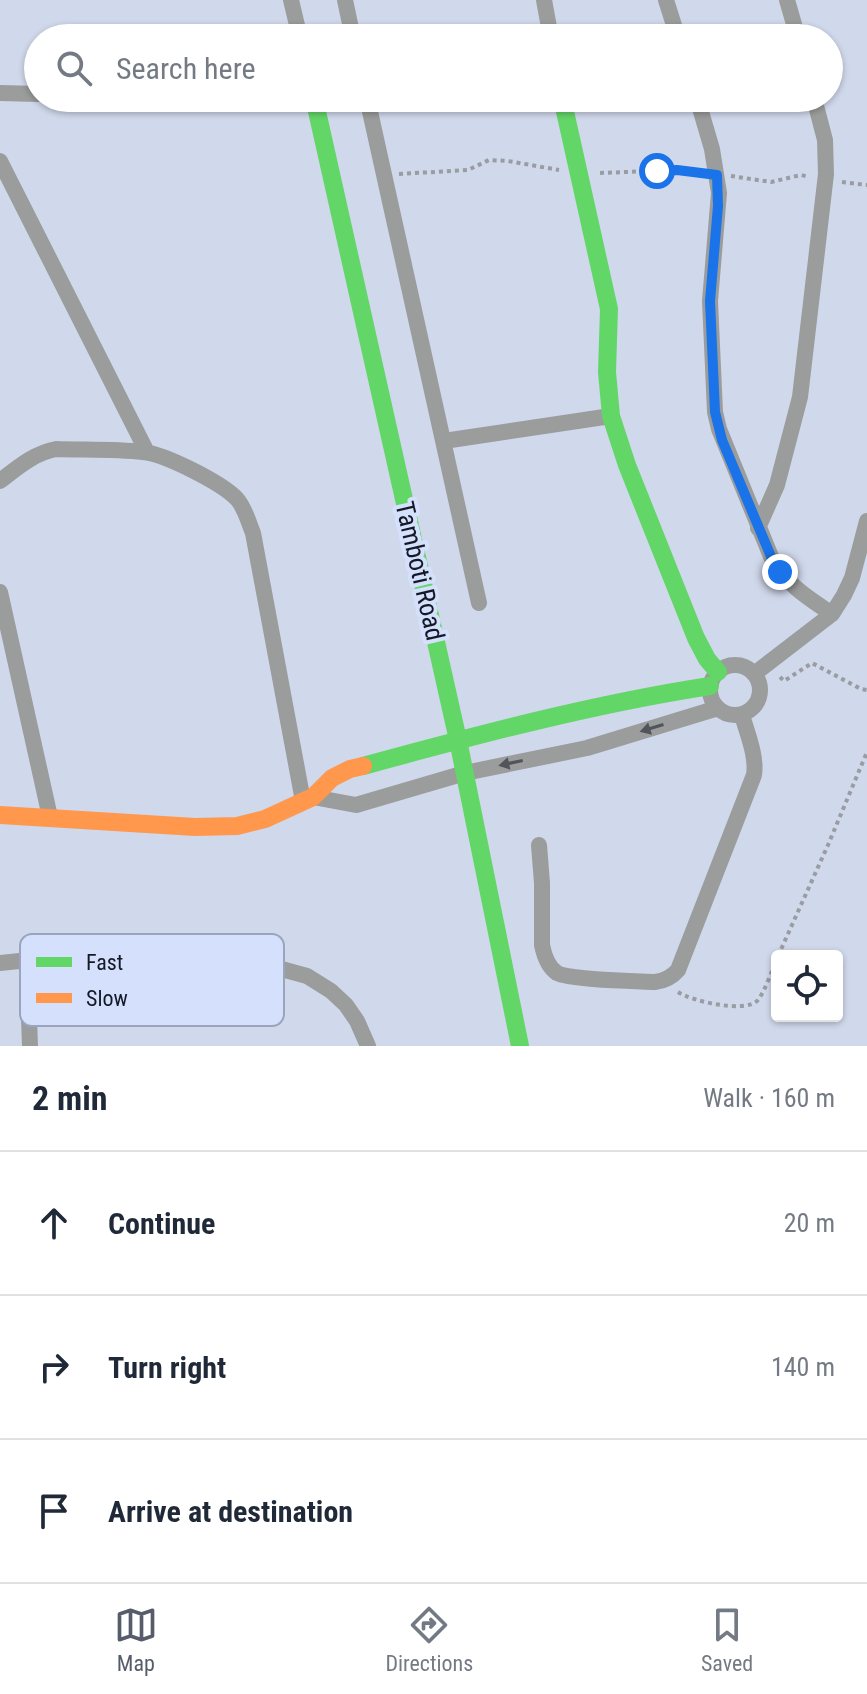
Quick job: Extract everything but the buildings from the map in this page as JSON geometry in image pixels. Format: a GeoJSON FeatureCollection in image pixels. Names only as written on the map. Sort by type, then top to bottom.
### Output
{"type":"FeatureCollection","features":[{"type":"Feature","properties":{"kind":"street"},"geometry":{"type":"LineString","coordinates":[[291,0],[297,24]]}},
{"type":"Feature","properties":{"kind":"street"},"geometry":{"type":"LineString","coordinates":[[345,0],[350,24]]}},
{"type":"Feature","properties":{"kind":"street"},"geometry":{"type":"LineString","coordinates":[[544,0],[548,24]]}},
{"type":"Feature","properties":{"kind":"street"},"geometry":{"type":"LineString","coordinates":[[666,0],[674,24]]}},
{"type":"Feature","properties":{"kind":"street"},"geometry":{"type":"LineString","coordinates":[[787,0],[794,24]]}},
{"type":"Feature","properties":{"kind":"street"},"geometry":{"type":"LineString","coordinates":[[0,93],[24,94]]}},
{"type":"Feature","properties":{"kind":"street","name":"Tamboti Road"},"geometry":{"type":"LineString","coordinates":[[317,112],[458,740],[520,1046]]}},
{"type":"Feature","properties":{"kind":"street"},"geometry":{"type":"LineString","coordinates":[[370,112],[479,603]]}},
{"type":"Feature","properties":{"kind":"street"},"geometry":{"type":"LineString","coordinates":[[565,112],[609,309],[607,372],[611,416],[627,465],[707,659],[714,679],[713,702],[725,714],[742,715],[756,705],[760,697],[760,669]]}},
{"type":"Feature","properties":{"kind":"street"},"geometry":{"type":"LineString","coordinates":[[701,112],[717,175],[718,206],[710,301],[715,412],[722,440],[772,559],[788,583],[832,614]]}},
{"type":"Feature","properties":{"kind":"street"},"geometry":{"type":"LineString","coordinates":[[758,528],[777,485],[800,397],[825,181],[825,140],[818,112]]}},
{"type":"Feature","properties":{"kind":"street"},"geometry":{"type":"LineString","coordinates":[[0,161],[147,452]]}},
{"type":"Feature","properties":{"kind":"street"},"geometry":{"type":"LineString","coordinates":[[444,441],[611,416]]}},
{"type":"Feature","properties":{"kind":"street"},"geometry":{"type":"LineString","coordinates":[[0,481],[32,457],[47,450],[147,452],[202,474],[239,501],[253,533],[308,799]]}},
{"type":"Feature","properties":{"kind":"street"},"geometry":{"type":"LineString","coordinates":[[0,815],[195,827],[237,826],[265,819],[308,799],[332,778],[350,769],[714,679],[725,667],[760,669],[832,614],[852,578],[867,521]]}},
{"type":"Feature","properties":{"kind":"street"},"geometry":{"type":"LineString","coordinates":[[0,592],[50,817]]}},
{"type":"Feature","properties":{"kind":"street"},"geometry":{"type":"LineString","coordinates":[[308,799],[356,805],[465,773],[587,748],[718,708]]}},
{"type":"Feature","properties":{"kind":"street"},"geometry":{"type":"LineString","coordinates":[[539,845],[542,945],[551,968],[565,976],[663,981],[678,970],[754,775],[753,757],[742,715]]}},
{"type":"Feature","properties":{"kind":"street"},"geometry":{"type":"LineString","coordinates":[[0,963],[20,962]]}},
{"type":"Feature","properties":{"kind":"street"},"geometry":{"type":"LineString","coordinates":[[284,970],[307,976],[331,991],[357,1021],[368,1046]]}},
{"type":"Feature","properties":{"kind":"street"},"geometry":{"type":"LineString","coordinates":[[29,1026],[30,1046]]}},
{"type":"Feature","properties":{"kind":"path"},"geometry":{"type":"LineString","coordinates":[[384,175],[468,170],[489,160],[580,173],[677,170],[771,182],[801,175],[867,185]]}},
{"type":"Feature","properties":{"kind":"path"},"geometry":{"type":"LineString","coordinates":[[760,669],[784,681],[812,663],[867,690]]}},
{"type":"Feature","properties":{"kind":"path"},"geometry":{"type":"LineString","coordinates":[[781,950],[867,752]]}},
{"type":"Feature","properties":{"kind":"path"},"geometry":{"type":"LineString","coordinates":[[663,981],[685,997],[711,1004],[750,1006],[758,1000],[771,972]]}},
{"type":"Feature","properties":{"kind":"traffic: fast"},"geometry":{"type":"LineString","coordinates":[[317,112],[458,740],[520,1046]]}},
{"type":"Feature","properties":{"kind":"traffic: fast"},"geometry":{"type":"LineString","coordinates":[[565,112],[609,309],[607,372],[611,416],[627,465],[696,638],[718,672]]}},
{"type":"Feature","properties":{"kind":"traffic: fast"},"geometry":{"type":"LineString","coordinates":[[363,766],[579,711],[710,686]]}},
{"type":"Feature","properties":{"kind":"traffic: slow"},"geometry":{"type":"LineString","coordinates":[[0,815],[195,827],[237,826],[265,819],[313,797],[332,778],[363,766]]}},
{"type":"Feature","properties":{"kind":"route"},"geometry":{"type":"LineString","coordinates":[[657,171],[717,175],[719,193],[710,301],[715,412],[722,440],[780,572]]}}]}
